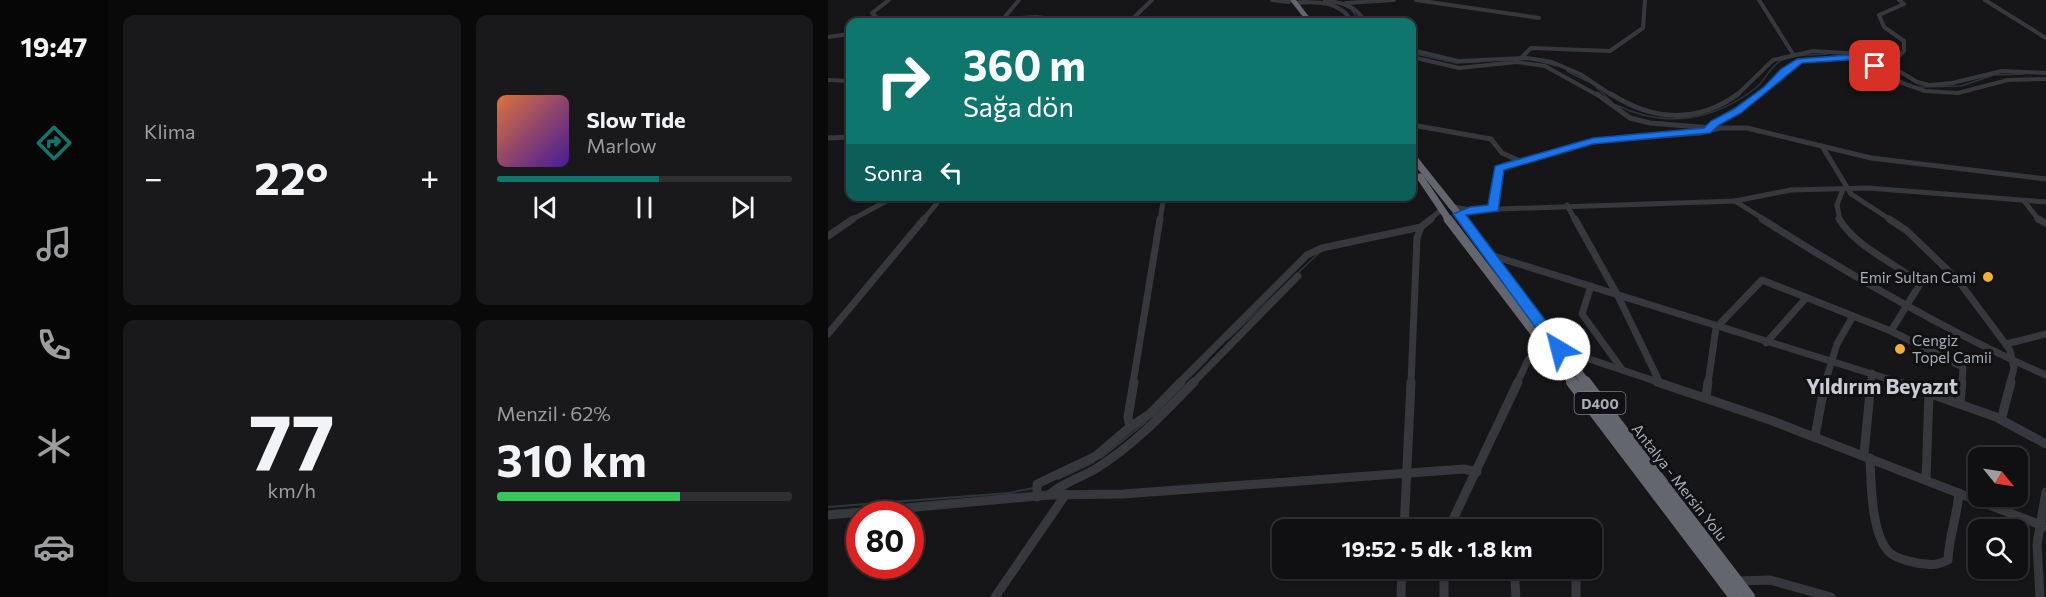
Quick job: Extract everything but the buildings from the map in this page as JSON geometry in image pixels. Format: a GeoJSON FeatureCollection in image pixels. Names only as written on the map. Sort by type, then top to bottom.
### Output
{"type":"FeatureCollection","features":[{"type":"Feature","properties":{"kind":"highway"},"geometry":{"type":"LineString","coordinates":[[1291,1],[1302,18]]}},
{"type":"Feature","properties":{"kind":"highway"},"geometry":{"type":"LineString","coordinates":[[1291,1],[1306,18]]}},
{"type":"Feature","properties":{"kind":"highway","name":"Antalya - Mersin Yolu"},"geometry":{"type":"LineString","coordinates":[[1416,160],[1461,210],[1487,254],[1749,597]]}},
{"type":"Feature","properties":{"kind":"highway","name":"Antalya - Mersin Yolu"},"geometry":{"type":"LineString","coordinates":[[1416,171],[1443,213],[1545,343],[1735,597]]}},
{"type":"Feature","properties":{"kind":"highway"},"geometry":{"type":"LineString","coordinates":[[1443,213],[1461,210]]}},
{"type":"Feature","properties":{"kind":"street"},"geometry":{"type":"LineString","coordinates":[[878,18],[872,13],[889,0]]}},
{"type":"Feature","properties":{"kind":"street"},"geometry":{"type":"LineString","coordinates":[[1005,18],[1019,0]]}},
{"type":"Feature","properties":{"kind":"street"},"geometry":{"type":"LineString","coordinates":[[1133,18],[1152,0]]}},
{"type":"Feature","properties":{"kind":"street"},"geometry":{"type":"LineString","coordinates":[[1272,0],[1340,8],[1350,18]]}},
{"type":"Feature","properties":{"kind":"street"},"geometry":{"type":"LineString","coordinates":[[1317,0],[1346,3],[1394,0]]}},
{"type":"Feature","properties":{"kind":"street"},"geometry":{"type":"LineString","coordinates":[[1416,0],[1539,18]]}},
{"type":"Feature","properties":{"kind":"street"},"geometry":{"type":"LineString","coordinates":[[1522,57],[1531,48],[1613,51],[1643,28],[1645,0]]}},
{"type":"Feature","properties":{"kind":"street"},"geometry":{"type":"LineString","coordinates":[[1759,0],[1792,54]]}},
{"type":"Feature","properties":{"kind":"street"},"geometry":{"type":"LineString","coordinates":[[1416,51],[1460,61],[1522,57],[1562,65],[1602,86],[1639,112],[1682,117],[1702,114],[1716,107],[1749,84],[1762,66],[1792,54],[1844,51],[1874,57],[1898,57],[1904,51],[1904,41],[1884,27],[1879,15],[1904,4],[1899,0]]}},
{"type":"Feature","properties":{"kind":"street"},"geometry":{"type":"LineString","coordinates":[[1984,0],[2046,38]]}},
{"type":"Feature","properties":{"kind":"street"},"geometry":{"type":"LineString","coordinates":[[1346,3],[1358,10],[1363,18]]}},
{"type":"Feature","properties":{"kind":"street"},"geometry":{"type":"LineString","coordinates":[[828,37],[846,35]]}},
{"type":"Feature","properties":{"kind":"street"},"geometry":{"type":"LineString","coordinates":[[1494,209],[1499,168],[1593,141],[1700,133],[1712,128],[1714,123],[1737,111],[1767,89],[1790,66],[1803,60],[1843,57],[1866,60],[1891,79],[1925,91],[1958,93],[2008,80],[2046,79]]}},
{"type":"Feature","properties":{"kind":"street"},"geometry":{"type":"LineString","coordinates":[[1874,57],[1910,80],[1930,85],[1948,84],[1996,72],[2046,73]]}},
{"type":"Feature","properties":{"kind":"street"},"geometry":{"type":"LineString","coordinates":[[1416,58],[1459,68],[1517,62],[1545,66],[1587,87],[1630,118],[1650,123],[1754,129],[1871,158],[2046,179]]}},
{"type":"Feature","properties":{"kind":"street"},"geometry":{"type":"LineString","coordinates":[[828,80],[846,81]]}},
{"type":"Feature","properties":{"kind":"street"},"geometry":{"type":"LineString","coordinates":[[1416,126],[1491,139],[1502,153],[1520,161]]}},
{"type":"Feature","properties":{"kind":"street"},"geometry":{"type":"LineString","coordinates":[[828,140],[846,137]]}},
{"type":"Feature","properties":{"kind":"street"},"geometry":{"type":"LineString","coordinates":[[1822,146],[1845,189],[1865,205],[1906,230],[1957,279],[2006,344],[2013,361],[2001,420]]}},
{"type":"Feature","properties":{"kind":"street"},"geometry":{"type":"LineString","coordinates":[[1845,189],[1837,208],[1845,230],[1920,284],[1891,331]]}},
{"type":"Feature","properties":{"kind":"street"},"geometry":{"type":"LineString","coordinates":[[1461,210],[1735,201],[1791,190],[1845,189],[1909,191],[2046,202]]}},
{"type":"Feature","properties":{"kind":"street"},"geometry":{"type":"LineString","coordinates":[[828,236],[856,216],[886,201]]}},
{"type":"Feature","properties":{"kind":"street"},"geometry":{"type":"LineString","coordinates":[[828,334],[939,201]]}},
{"type":"Feature","properties":{"kind":"street"},"geometry":{"type":"LineString","coordinates":[[1130,427],[1128,417],[1163,201]]}},
{"type":"Feature","properties":{"kind":"street"},"geometry":{"type":"LineString","coordinates":[[1735,201],[1817,254],[1907,306],[1975,344],[2046,375]]}},
{"type":"Feature","properties":{"kind":"street"},"geometry":{"type":"LineString","coordinates":[[2024,201],[2039,220],[2046,223]]}},
{"type":"Feature","properties":{"kind":"street"},"geometry":{"type":"LineString","coordinates":[[1567,205],[1618,296],[1659,381]]}},
{"type":"Feature","properties":{"kind":"street"},"geometry":{"type":"LineString","coordinates":[[1405,519],[1417,238],[1421,227],[1431,218],[1443,213]]}},
{"type":"Feature","properties":{"kind":"street"},"geometry":{"type":"LineString","coordinates":[[1037,497],[1037,484],[1041,481],[1096,456],[1130,427],[1151,413],[1256,304],[1308,255],[1322,248],[1421,227]]}},
{"type":"Feature","properties":{"kind":"street"},"geometry":{"type":"LineString","coordinates":[[1487,254],[1829,363],[1872,373],[1960,403],[2001,420],[2046,444]]}},
{"type":"Feature","properties":{"kind":"street"},"geometry":{"type":"LineString","coordinates":[[1049,495],[1059,486],[1097,468],[1146,431],[1298,276]]}},
{"type":"Feature","properties":{"kind":"street"},"geometry":{"type":"LineString","coordinates":[[1706,397],[1716,328],[1762,280],[1891,331],[1963,367],[1960,403]]}},
{"type":"Feature","properties":{"kind":"street"},"geometry":{"type":"LineString","coordinates":[[1592,286],[1582,314],[1621,368]]}},
{"type":"Feature","properties":{"kind":"street"},"geometry":{"type":"LineString","coordinates":[[1766,343],[1806,298]]}},
{"type":"Feature","properties":{"kind":"street"},"geometry":{"type":"LineString","coordinates":[[1815,436],[1829,363],[1841,333],[1853,316]]}},
{"type":"Feature","properties":{"kind":"street"},"geometry":{"type":"LineString","coordinates":[[2006,344],[2046,333]]}},
{"type":"Feature","properties":{"kind":"street"},"geometry":{"type":"LineString","coordinates":[[1454,519],[1528,360],[1545,343]]}},
{"type":"Feature","properties":{"kind":"street"},"geometry":{"type":"LineString","coordinates":[[1559,349],[1621,368],[1815,436],[2041,526]]}},
{"type":"Feature","properties":{"kind":"street"},"geometry":{"type":"LineString","coordinates":[[1872,373],[1867,456],[1883,544],[1898,557],[1937,566],[1948,560],[1949,533],[1957,513],[1959,493]]}},
{"type":"Feature","properties":{"kind":"street"},"geometry":{"type":"LineString","coordinates":[[1926,480],[1929,393]]}},
{"type":"Feature","properties":{"kind":"street"},"geometry":{"type":"LineString","coordinates":[[828,515],[1049,495],[1123,494],[1464,469],[1477,472]]}},
{"type":"Feature","properties":{"kind":"street"},"geometry":{"type":"LineString","coordinates":[[2040,597],[2034,557],[2046,492]]}},
{"type":"Feature","properties":{"kind":"street"},"geometry":{"type":"LineString","coordinates":[[995,597],[1066,494]]}},
{"type":"Feature","properties":{"kind":"street"},"geometry":{"type":"LineString","coordinates":[[1737,581],[1745,578],[1794,586],[1832,597]]}},
{"type":"Feature","properties":{"kind":"street"},"geometry":{"type":"LineString","coordinates":[[1401,597],[1402,579]]}},
{"type":"Feature","properties":{"kind":"street"},"geometry":{"type":"LineString","coordinates":[[1444,579],[1444,597]]}},
{"type":"Feature","properties":{"kind":"street"},"geometry":{"type":"LineString","coordinates":[[1515,579],[1516,597]]}},
{"type":"Feature","properties":{"kind":"street"},"geometry":{"type":"LineString","coordinates":[[1576,579],[1576,597]]}},
{"type":"Feature","properties":{"kind":"waterway"},"geometry":{"type":"LineString","coordinates":[[1299,0],[1308,1]]}},
{"type":"Feature","properties":{"kind":"waterway"},"geometry":{"type":"LineString","coordinates":[[1345,6],[1351,9],[1357,18]]}},
{"type":"Feature","properties":{"kind":"waterway"},"geometry":{"type":"LineString","coordinates":[[1416,54],[1456,63],[1480,62]]}},
{"type":"Feature","properties":{"kind":"waterway"},"geometry":{"type":"LineString","coordinates":[[1616,105],[1635,113],[1671,119],[1707,114],[1741,99],[1757,87],[1782,60],[1798,56],[1827,54]]}},
{"type":"Feature","properties":{"kind":"waterway"},"geometry":{"type":"LineString","coordinates":[[1542,62],[1557,66]]}},
{"type":"Feature","properties":{"kind":"waterway"},"geometry":{"type":"LineString","coordinates":[[1878,62],[1902,81]]}},
{"type":"Feature","properties":{"kind":"waterway"},"geometry":{"type":"LineString","coordinates":[[1567,71],[1587,81]]}},
{"type":"Feature","properties":{"kind":"waterway"},"geometry":{"type":"LineString","coordinates":[[1920,87],[1961,86],[1994,75],[2024,74]]}},
{"type":"Feature","properties":{"kind":"waterway"},"geometry":{"type":"LineString","coordinates":[[1596,87],[1612,102]]}},
{"type":"Feature","properties":{"kind":"waterway"},"geometry":{"type":"LineString","coordinates":[[1228,339],[1320,252]]}},
{"type":"Feature","properties":{"kind":"waterway"},"geometry":{"type":"LineString","coordinates":[[1185,382],[1207,360]]}},
{"type":"Feature","properties":{"kind":"waterway"},"geometry":{"type":"LineString","coordinates":[[1101,458],[1146,422]]}},
{"type":"Feature","properties":{"kind":"waterway"},"geometry":{"type":"LineString","coordinates":[[1058,479],[1094,462]]}},
{"type":"Feature","properties":{"kind":"waterway"},"geometry":{"type":"LineString","coordinates":[[828,507],[1009,493],[1034,488]]}},
{"type":"Feature","properties":{"kind":"place","name":"Emir Sultan Cami"},"geometry":{"type":"Point","coordinates":[1988,277]}},
{"type":"Feature","properties":{"kind":"place","name":"Cengiz Topel Camii"},"geometry":{"type":"Point","coordinates":[1900,349]}},
{"type":"Feature","properties":{"kind":"district","name":"Yıldırım Beyazıt"},"geometry":{"type":"Point","coordinates":[1882,385]}},
{"type":"Feature","properties":{"kind":"route"},"geometry":{"type":"LineString","coordinates":[[1559,349],[1459,214],[1470,210],[1494,209],[1499,168],[1586,142],[1707,131],[1714,123],[1737,111],[1767,89],[1784,71],[1800,61],[1849,57],[1866,60],[1875,66]]}}]}
